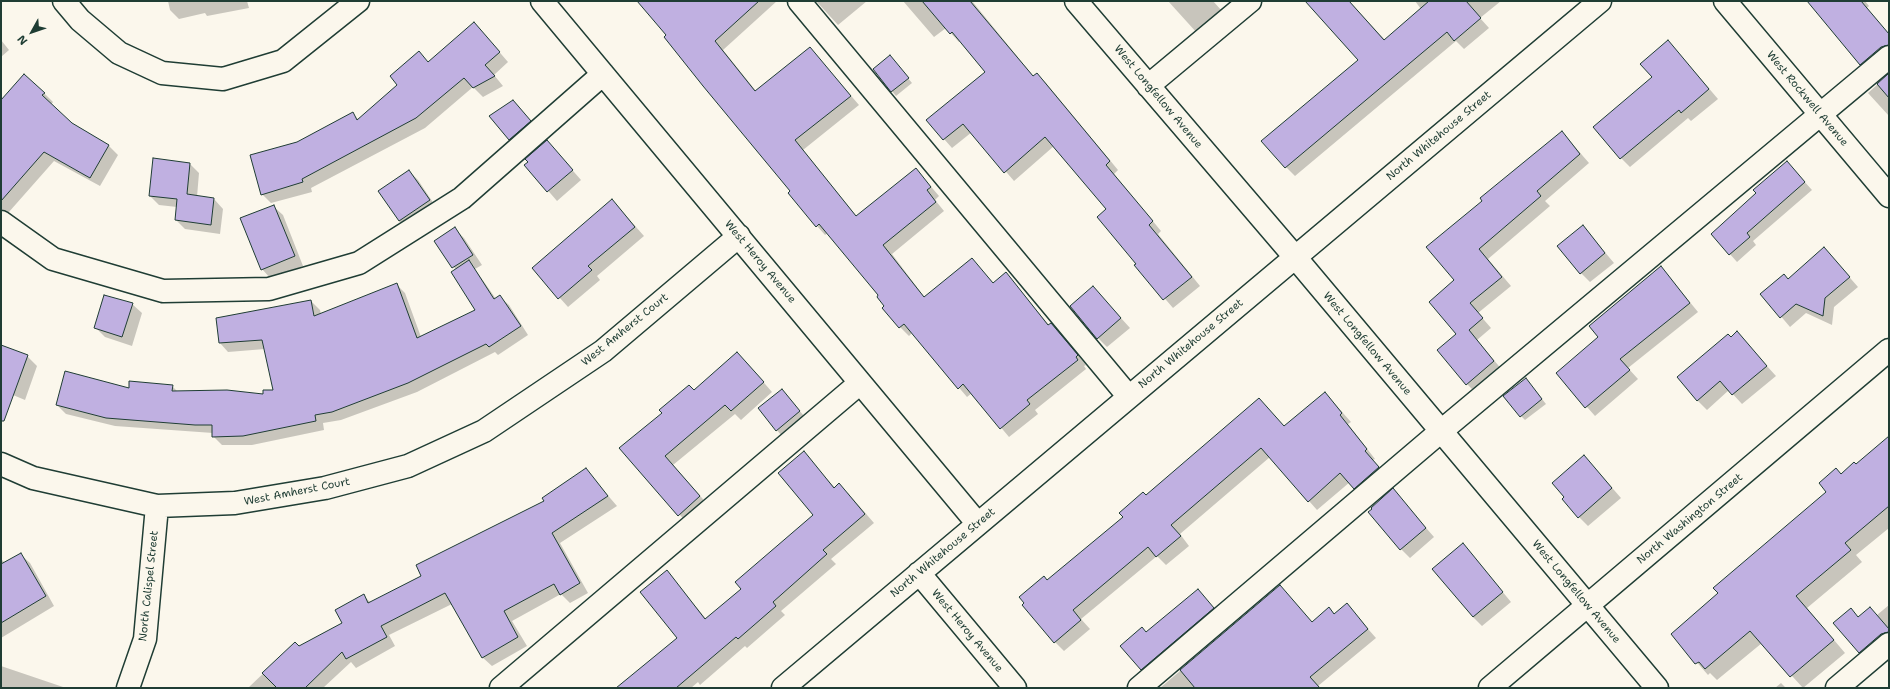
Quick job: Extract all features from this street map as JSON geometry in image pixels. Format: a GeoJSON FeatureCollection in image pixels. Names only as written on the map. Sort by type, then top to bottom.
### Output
{"type":"FeatureCollection","features":[{"type":"Feature","properties":{"kind":"street"},"geometry":{"type":"LineString","coordinates":[[67,2],[80,20],[119,53],[162,73],[223,79],[283,61],[358,1]]}},
{"type":"Feature","properties":{"kind":"street","name":"West Heroy Avenue"},"geometry":{"type":"LineString","coordinates":[[542,1],[978,524]]}},
{"type":"Feature","properties":{"kind":"street"},"geometry":{"type":"LineString","coordinates":[[799,1],[1129,396]]}},
{"type":"Feature","properties":{"kind":"street","name":"West Longfellow Avenue"},"geometry":{"type":"LineString","coordinates":[[1076,1],[1295,257],[1440,432],[1657,688]]}},
{"type":"Feature","properties":{"kind":"street"},"geometry":{"type":"LineString","coordinates":[[1148,86],[1250,1]]}},
{"type":"Feature","properties":{"kind":"street","name":"North Whitehouse Street"},"geometry":{"type":"LineString","coordinates":[[783,688],[1600,1]]}},
{"type":"Feature","properties":{"kind":"street","name":"West Rockwell Avenue"},"geometry":{"type":"LineString","coordinates":[[1725,1],[1889,196]]}},
{"type":"Feature","properties":{"kind":"street"},"geometry":{"type":"LineString","coordinates":[[1139,688],[1440,432],[1889,57]]}},
{"type":"Feature","properties":{"kind":"street"},"geometry":{"type":"LineString","coordinates":[[1,222],[53,258],[163,291],[269,289],[359,263],[462,198],[604,74]]}},
{"type":"Feature","properties":{"kind":"street","name":"West Amherst Court"},"geometry":{"type":"LineString","coordinates":[[1,464],[33,478],[157,506],[235,503],[326,488],[408,466],[484,431],[603,351],[739,236]]}},
{"type":"Feature","properties":{"kind":"street","name":"North Washington Street"},"geometry":{"type":"LineString","coordinates":[[1490,688],[1889,350]]}},
{"type":"Feature","properties":{"kind":"street"},"geometry":{"type":"LineString","coordinates":[[501,688],[860,383]]}},
{"type":"Feature","properties":{"kind":"street","name":"North Calispel Street"},"geometry":{"type":"LineString","coordinates":[[128,688],[145,639],[157,506]]}},
{"type":"Feature","properties":{"kind":"street","name":"West Heroy Avenue"},"geometry":{"type":"LineString","coordinates":[[919,574],[1015,688]]}},
{"type":"Feature","properties":{"kind":"street"},"geometry":{"type":"LineString","coordinates":[[1837,688],[1889,644]]}},
{"type":"Feature","properties":{"kind":"building"},"geometry":{"type":"Polygon","coordinates":[[[637,1],[759,1],[715,41],[755,91],[810,47],[851,96],[795,140],[856,216],[916,168],[931,187],[927,190],[936,202],[883,245],[924,297],[972,258],[993,283],[1006,272],[1048,325],[1051,323],[1078,355],[1076,357],[1078,360],[1027,400],[1030,404],[1000,429],[963,384],[958,389],[904,324],[899,328],[882,308],[884,306],[877,297],[878,295],[819,224],[816,227],[788,193],[790,191],[703,86],[664,37],[666,35],[637,1]]]}},
{"type":"Feature","properties":{"kind":"building"},"geometry":{"type":"Polygon","coordinates":[[[922,1],[970,1],[1033,76],[1037,73],[1110,161],[1106,165],[1153,221],[1149,225],[1192,277],[1163,300],[1134,265],[1136,264],[1097,217],[1106,209],[1045,137],[1004,173],[963,124],[943,140],[926,120],[985,72],[952,32],[950,34],[922,1]]]}},
{"type":"Feature","properties":{"kind":"building"},"geometry":{"type":"Polygon","coordinates":[[[1305,1],[1349,1],[1384,40],[1429,1],[1466,1],[1481,18],[1454,41],[1447,32],[1285,168],[1261,141],[1358,60],[1305,1]]]}},
{"type":"Feature","properties":{"kind":"building"},"geometry":{"type":"Polygon","coordinates":[[[1807,1],[1861,1],[1889,34],[1889,45],[1881,47],[1860,65],[1807,1]]]}},
{"type":"Feature","properties":{"kind":"building"},"geometry":{"type":"Polygon","coordinates":[[[474,22],[500,52],[485,65],[495,76],[473,88],[464,78],[416,118],[302,179],[303,182],[261,195],[250,155],[297,142],[353,112],[357,120],[397,85],[390,76],[419,51],[428,62],[474,22]]]}},
{"type":"Feature","properties":{"kind":"building"},"geometry":{"type":"Polygon","coordinates":[[[1668,40],[1709,89],[1681,113],[1679,110],[1620,159],[1593,127],[1652,77],[1640,64],[1668,40]]]}},
{"type":"Feature","properties":{"kind":"building"},"geometry":{"type":"Polygon","coordinates":[[[890,55],[909,78],[891,92],[873,69],[890,55]]]}},
{"type":"Feature","properties":{"kind":"building"},"geometry":{"type":"Polygon","coordinates":[[[1889,73],[1889,98],[1877,84],[1889,73]]]}},
{"type":"Feature","properties":{"kind":"building"},"geometry":{"type":"Polygon","coordinates":[[[24,74],[45,93],[42,95],[72,123],[109,145],[90,178],[44,152],[1,201],[1,100],[24,74]]]}},
{"type":"Feature","properties":{"kind":"building"},"geometry":{"type":"Polygon","coordinates":[[[513,100],[531,121],[509,140],[489,116],[513,100]]]}},
{"type":"Feature","properties":{"kind":"building"},"geometry":{"type":"Polygon","coordinates":[[[1562,131],[1580,154],[1537,191],[1541,196],[1479,249],[1502,277],[1470,303],[1483,318],[1469,330],[1494,361],[1466,385],[1437,350],[1456,334],[1429,302],[1454,280],[1426,247],[1482,201],[1480,198],[1562,131]]]}},
{"type":"Feature","properties":{"kind":"building"},"geometry":{"type":"Polygon","coordinates":[[[547,140],[573,170],[547,192],[524,165],[528,162],[525,159],[547,140]]]}},
{"type":"Feature","properties":{"kind":"building"},"geometry":{"type":"Polygon","coordinates":[[[153,158],[190,163],[187,194],[214,198],[211,225],[175,220],[177,199],[149,196],[153,158]]]}},
{"type":"Feature","properties":{"kind":"building"},"geometry":{"type":"Polygon","coordinates":[[[1787,161],[1805,182],[1747,233],[1750,237],[1729,255],[1711,234],[1756,193],[1753,190],[1787,161]]]}},
{"type":"Feature","properties":{"kind":"building"},"geometry":{"type":"Polygon","coordinates":[[[409,170],[430,200],[399,221],[378,191],[409,170]]]}},
{"type":"Feature","properties":{"kind":"building"},"geometry":{"type":"Polygon","coordinates":[[[612,199],[635,227],[588,266],[592,270],[558,299],[532,268],[612,199]]]}},
{"type":"Feature","properties":{"kind":"building"},"geometry":{"type":"Polygon","coordinates":[[[274,205],[295,256],[261,270],[240,218],[274,205]]]}},
{"type":"Feature","properties":{"kind":"building"},"geometry":{"type":"Polygon","coordinates":[[[1583,225],[1605,253],[1580,274],[1557,246],[1583,225]]]}},
{"type":"Feature","properties":{"kind":"building"},"geometry":{"type":"Polygon","coordinates":[[[455,227],[473,255],[452,268],[434,241],[455,227]]]}},
{"type":"Feature","properties":{"kind":"building"},"geometry":{"type":"Polygon","coordinates":[[[1824,247],[1850,277],[1825,298],[1823,316],[1796,304],[1780,318],[1760,294],[1784,274],[1788,279],[1824,247]]]}},
{"type":"Feature","properties":{"kind":"building"},"geometry":{"type":"Polygon","coordinates":[[[469,260],[494,299],[500,295],[521,326],[489,347],[486,344],[408,383],[332,412],[315,415],[316,421],[243,436],[212,437],[212,425],[106,418],[56,405],[65,371],[129,388],[129,381],[173,385],[172,391],[227,390],[263,394],[263,390],[273,390],[262,340],[219,343],[216,318],[311,300],[314,316],[397,283],[417,338],[475,310],[451,272],[469,260]]]}},
{"type":"Feature","properties":{"kind":"building"},"geometry":{"type":"Polygon","coordinates":[[[1661,266],[1690,303],[1620,359],[1630,370],[1585,408],[1556,373],[1598,337],[1589,326],[1661,266]]]}},
{"type":"Feature","properties":{"kind":"building"},"geometry":{"type":"Polygon","coordinates":[[[1093,286],[1121,318],[1097,339],[1070,306],[1093,286]]]}},
{"type":"Feature","properties":{"kind":"building"},"geometry":{"type":"Polygon","coordinates":[[[104,295],[133,303],[122,337],[94,328],[104,295]]]}},
{"type":"Feature","properties":{"kind":"building"},"geometry":{"type":"Polygon","coordinates":[[[1737,331],[1767,366],[1732,395],[1720,381],[1697,401],[1677,377],[1728,334],[1731,337],[1737,331]]]}},
{"type":"Feature","properties":{"kind":"building"},"geometry":{"type":"Polygon","coordinates":[[[1,345],[28,355],[4,421],[1,421],[1,345]]]}},
{"type":"Feature","properties":{"kind":"building"},"geometry":{"type":"Polygon","coordinates":[[[737,352],[764,382],[731,411],[725,405],[665,456],[700,496],[678,516],[619,448],[662,413],[659,410],[689,385],[694,390],[737,352]]]}},
{"type":"Feature","properties":{"kind":"building"},"geometry":{"type":"Polygon","coordinates":[[[1526,378],[1542,399],[1520,417],[1503,396],[1526,378]]]}},
{"type":"Feature","properties":{"kind":"building"},"geometry":{"type":"Polygon","coordinates":[[[782,389],[800,411],[776,431],[758,408],[782,389]]]}},
{"type":"Feature","properties":{"kind":"building"},"geometry":{"type":"Polygon","coordinates":[[[1325,392],[1342,413],[1340,415],[1367,449],[1365,451],[1379,467],[1354,489],[1340,473],[1308,502],[1261,448],[1171,525],[1181,536],[1156,557],[1148,547],[1073,610],[1081,620],[1054,643],[1022,605],[1024,603],[1019,597],[1044,576],[1047,580],[1123,517],[1119,513],[1143,492],[1146,495],[1259,398],[1284,426],[1325,392]]]}},
{"type":"Feature","properties":{"kind":"building"},"geometry":{"type":"Polygon","coordinates":[[[1889,436],[1889,506],[1845,543],[1851,550],[1796,596],[1834,640],[1790,677],[1750,631],[1705,669],[1699,662],[1695,664],[1671,634],[1718,593],[1713,588],[1826,492],[1819,483],[1836,468],[1841,474],[1854,462],[1856,464],[1889,436]]]}},
{"type":"Feature","properties":{"kind":"building"},"geometry":{"type":"Polygon","coordinates":[[[804,451],[834,488],[839,483],[865,514],[823,550],[827,554],[773,602],[776,606],[738,639],[736,637],[676,688],[616,688],[677,638],[640,592],[667,570],[705,619],[741,589],[735,582],[813,515],[778,473],[804,451]]]}},
{"type":"Feature","properties":{"kind":"building"},"geometry":{"type":"Polygon","coordinates":[[[1584,455],[1612,488],[1578,518],[1562,499],[1564,497],[1552,483],[1584,455]]]}},
{"type":"Feature","properties":{"kind":"building"},"geometry":{"type":"Polygon","coordinates":[[[586,468],[608,496],[552,533],[580,583],[560,595],[554,584],[504,611],[518,637],[482,658],[445,593],[381,626],[387,637],[346,659],[342,652],[305,688],[277,688],[262,673],[295,642],[299,646],[342,623],[335,610],[364,594],[368,603],[421,576],[416,565],[544,501],[542,498],[586,468]]]}},
{"type":"Feature","properties":{"kind":"building"},"geometry":{"type":"Polygon","coordinates":[[[1393,488],[1426,528],[1400,550],[1368,512],[1393,488]]]}},
{"type":"Feature","properties":{"kind":"building"},"geometry":{"type":"Polygon","coordinates":[[[1463,543],[1503,592],[1473,617],[1432,569],[1463,543]]]}},
{"type":"Feature","properties":{"kind":"building"},"geometry":{"type":"Polygon","coordinates":[[[21,553],[46,596],[1,623],[1,564],[21,553]]]}},
{"type":"Feature","properties":{"kind":"building"},"geometry":{"type":"Polygon","coordinates":[[[1280,585],[1312,622],[1329,607],[1334,614],[1347,603],[1368,629],[1310,677],[1320,688],[1195,688],[1180,670],[1280,585]]]}},
{"type":"Feature","properties":{"kind":"building"},"geometry":{"type":"Polygon","coordinates":[[[1198,589],[1214,608],[1141,670],[1120,646],[1142,627],[1146,632],[1198,589]]]}},
{"type":"Feature","properties":{"kind":"building"},"geometry":{"type":"Polygon","coordinates":[[[1870,607],[1889,629],[1889,632],[1881,634],[1859,653],[1833,623],[1851,608],[1858,617],[1870,607]]]}}]}
